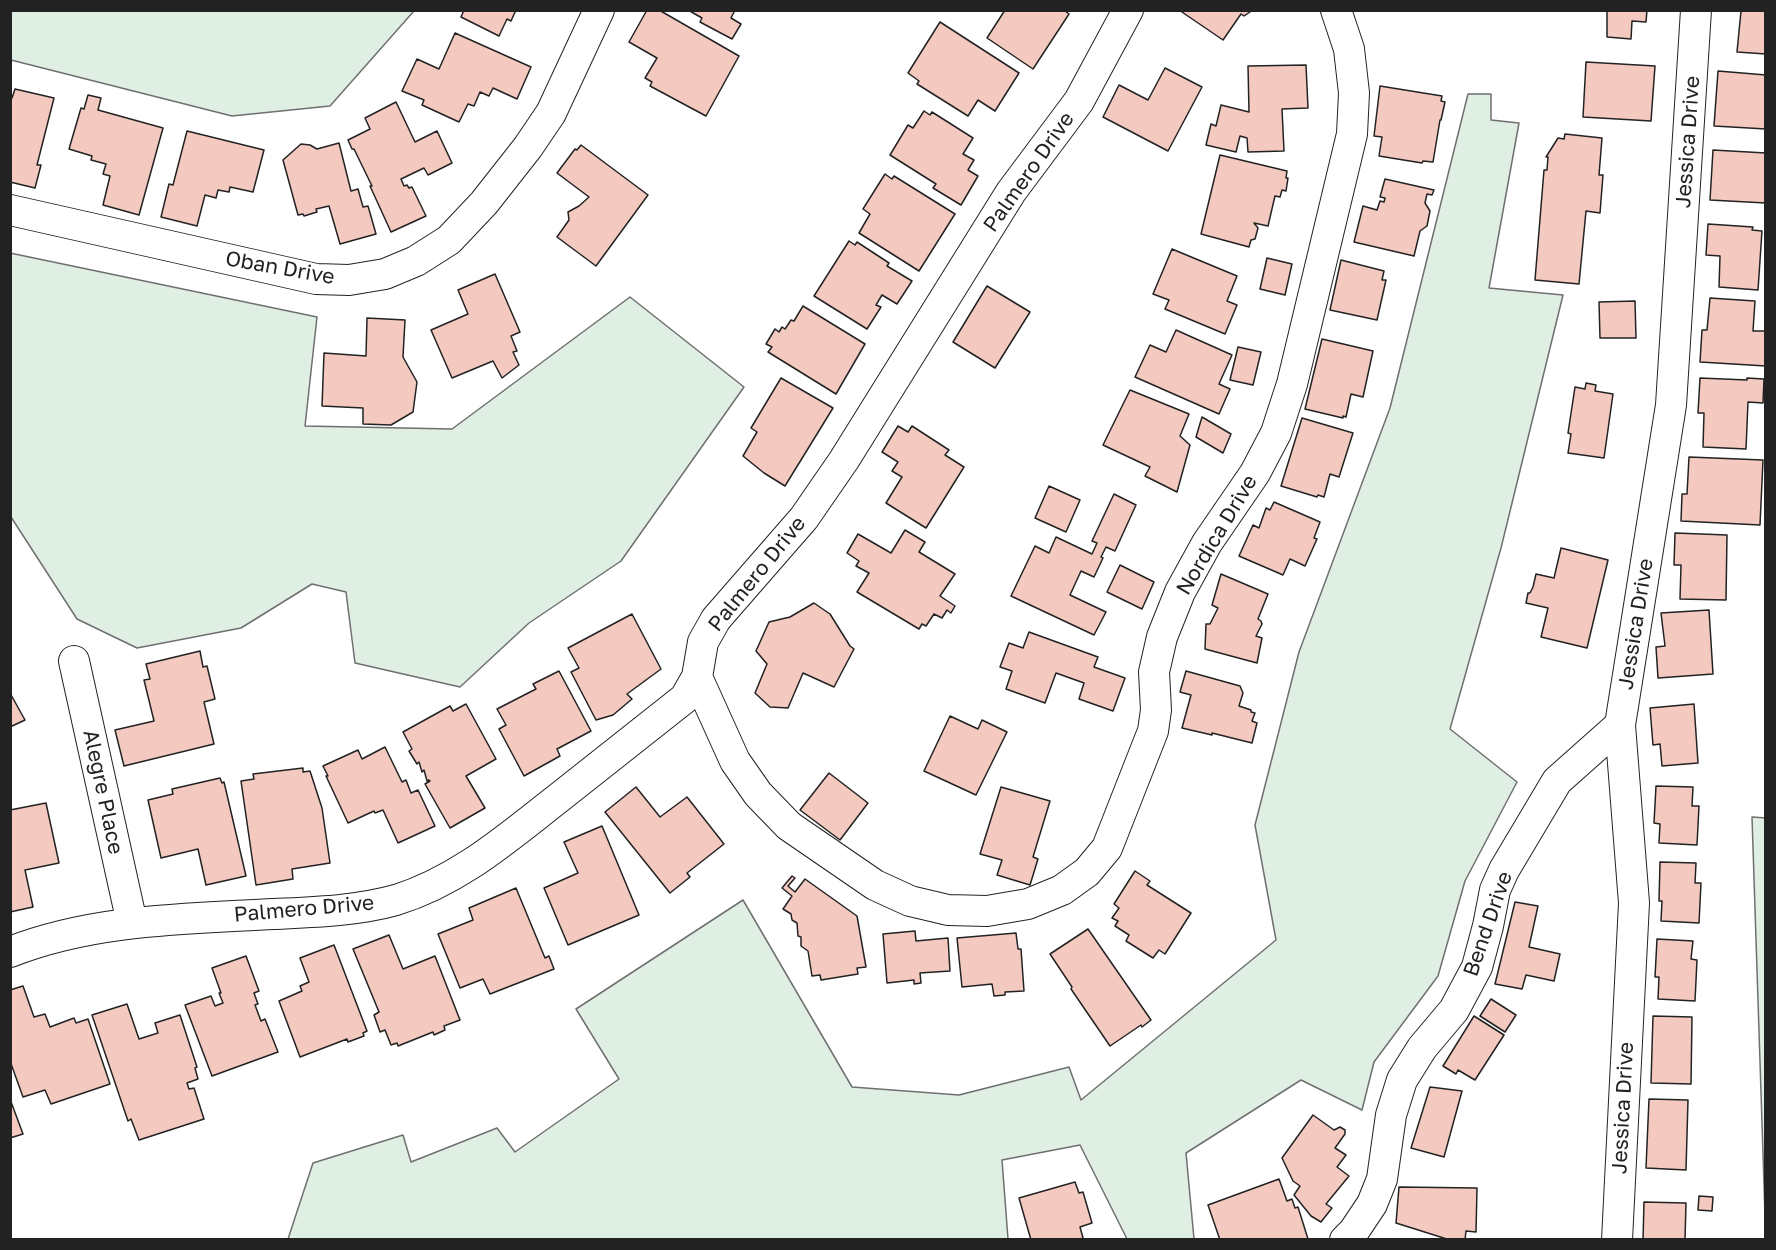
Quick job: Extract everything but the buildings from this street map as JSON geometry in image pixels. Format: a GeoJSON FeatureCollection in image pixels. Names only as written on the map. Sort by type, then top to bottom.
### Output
{"type":"FeatureCollection","features":[{"type":"Feature","properties":{"kind":"street","name":"Oban Drive"},"geometry":{"type":"LineString","coordinates":[[10,210],[316,279],[349,280],[385,274],[416,261],[449,240],[484,203],[528,147],[551,113],[599,10]]}},
{"type":"Feature","properties":{"kind":"street","name":"Palmero Drive"},"geometry":{"type":"LineString","coordinates":[[10,952],[95,929],[132,923],[349,910],[396,900],[446,880],[483,858],[685,698],[697,676],[704,642],[716,619],[804,518],[844,460],[1011,192],[1079,101],[1128,10]]}},
{"type":"Feature","properties":{"kind":"street","name":"Nordica Drive"},"geometry":{"type":"LineString","coordinates":[[697,676],[735,762],[758,794],[789,826],[875,885],[910,901],[948,909],[987,910],[1028,904],[1062,890],[1087,872],[1107,848],[1153,731],[1156,710],[1154,672],[1162,638],[1180,592],[1207,543],[1255,473],[1276,433],[1292,384],[1352,134],[1354,93],[1349,49],[1336,10]]}},
{"type":"Feature","properties":{"kind":"street","name":"Jessica Drive"},"geometry":{"type":"LineString","coordinates":[[1617,1239],[1634,903],[1620,725],[1671,405],[1696,10]]}},
{"type":"Feature","properties":{"kind":"street","name":"Alegre Place"},"geometry":{"type":"LineString","coordinates":[[74,661],[132,923]]}},
{"type":"Feature","properties":{"kind":"street","name":"Bend Drive"},"geometry":{"type":"LineString","coordinates":[[1345,1239],[1354,1231],[1372,1204],[1382,1179],[1391,1115],[1402,1080],[1422,1048],[1454,1010],[1477,967],[1495,890],[1504,870],[1557,781],[1620,725]]}},
{"type":"Feature","properties":{"kind":"green space"},"geometry":{"type":"Polygon","coordinates":[[[10,11],[414,11],[330,106],[232,116],[11,60],[10,11]]]}},
{"type":"Feature","properties":{"kind":"green space"},"geometry":{"type":"Polygon","coordinates":[[[1468,94],[1491,94],[1491,120],[1519,123],[1489,288],[1563,295],[1501,548],[1450,729],[1517,782],[1465,881],[1438,976],[1374,1062],[1362,1110],[1301,1080],[1186,1153],[1194,1239],[1127,1239],[1080,1145],[1002,1160],[1008,1239],[288,1239],[313,1163],[403,1135],[411,1162],[497,1128],[515,1152],[619,1079],[576,1009],[743,900],[852,1087],[959,1095],[1069,1067],[1081,1100],[1276,940],[1255,825],[1299,652],[1390,408],[1468,94]]]}},
{"type":"Feature","properties":{"kind":"green space"},"geometry":{"type":"Polygon","coordinates":[[[10,253],[317,317],[305,426],[452,429],[630,297],[744,387],[621,561],[529,623],[460,687],[355,663],[346,592],[312,584],[241,628],[137,648],[77,619],[11,517],[10,253]]]}},
{"type":"Feature","properties":{"kind":"green space"},"geometry":{"type":"Polygon","coordinates":[[[1752,817],[1766,818],[1765,1215],[1752,817]]]}}]}
